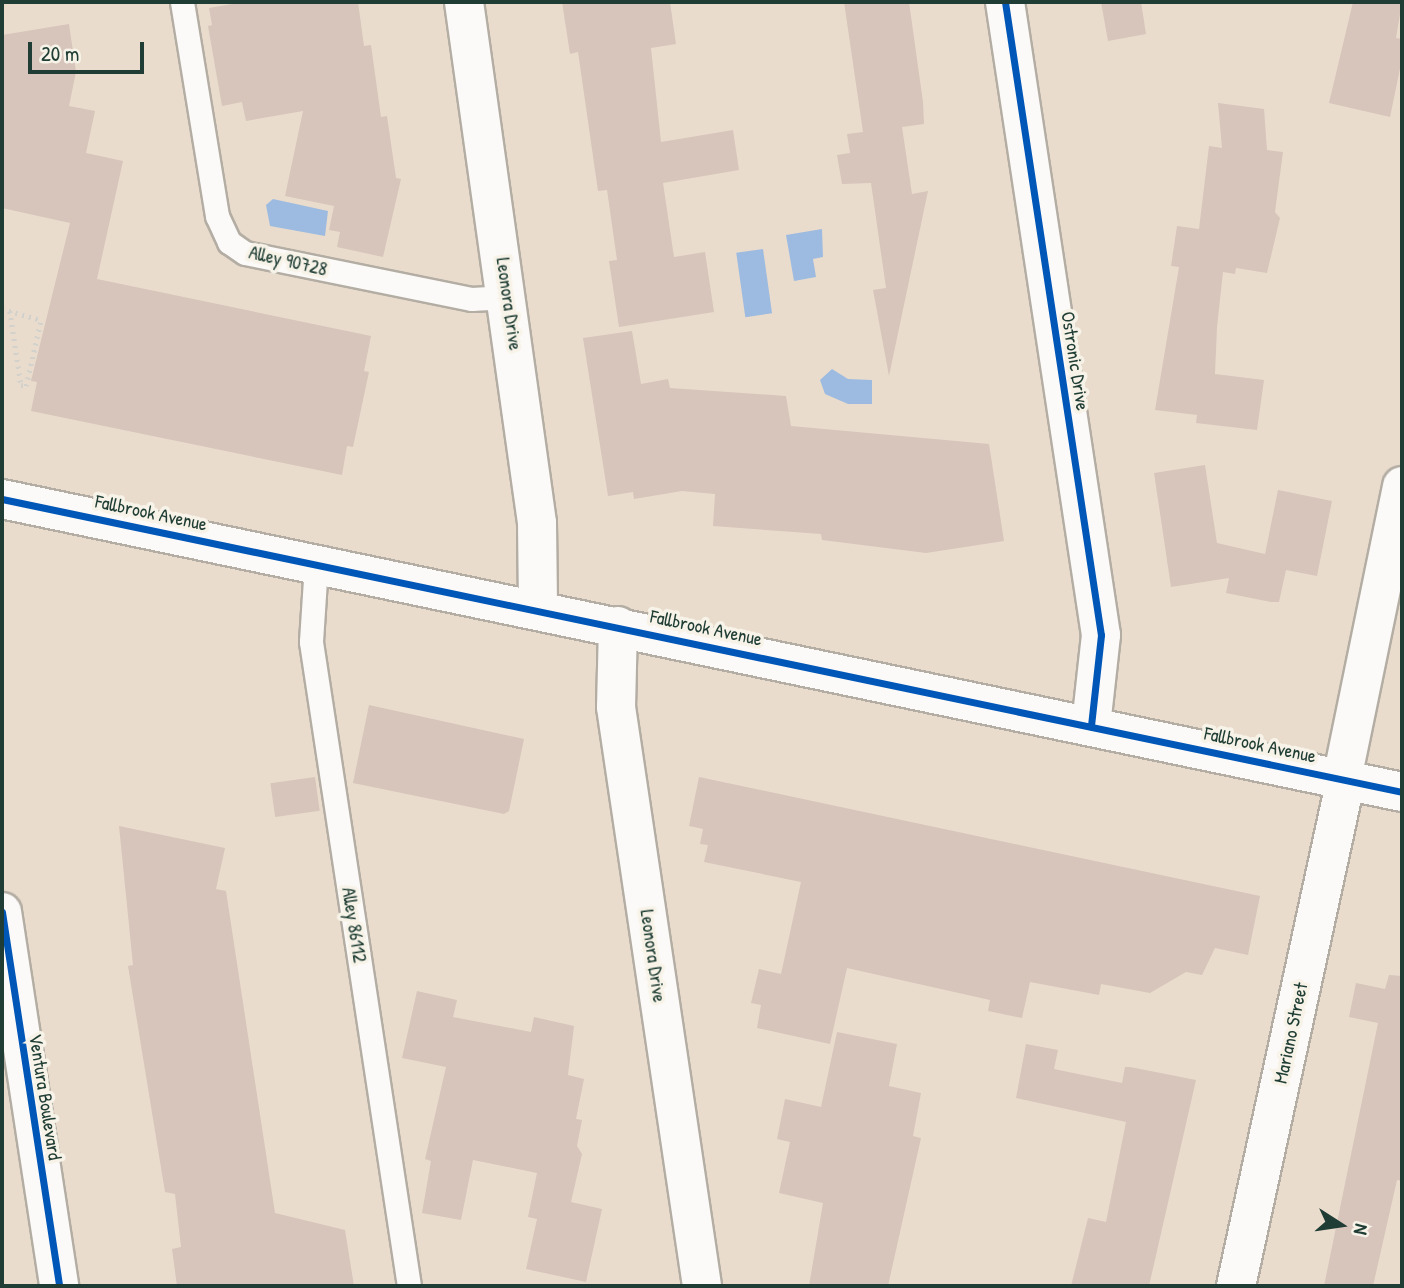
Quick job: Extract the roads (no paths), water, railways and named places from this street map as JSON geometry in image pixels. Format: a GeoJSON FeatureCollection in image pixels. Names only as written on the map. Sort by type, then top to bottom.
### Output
{"type":"FeatureCollection","features":[{"type":"Feature","properties":{"kind":"street","name":"Leonora Drive"},"geometry":{"type":"LineString","coordinates":[[464,2],[509,297],[537,523],[538,608]]}},
{"type":"Feature","properties":{"kind":"street","name":"Ostronic Drive"},"geometry":{"type":"LineString","coordinates":[[1005,2],[1101,635],[1091,726]]}},
{"type":"Feature","properties":{"kind":"street","name":"Mariano Street"},"geometry":{"type":"LineString","coordinates":[[1236,1286],[1344,779],[1402,486]]}},
{"type":"Feature","properties":{"kind":"street","name":"Fallbrook Avenue"},"geometry":{"type":"LineString","coordinates":[[2,499],[538,608],[1402,792]]}},
{"type":"Feature","properties":{"kind":"street","name":"Leonora Drive"},"geometry":{"type":"LineString","coordinates":[[618,626],[616,708],[702,1286]]}},
{"type":"Feature","properties":{"kind":"street","name":"Ventura Boulevard"},"geometry":{"type":"LineString","coordinates":[[2,912],[59,1286]]}},
{"type":"Feature","properties":{"kind":"lane","name":"Alley 90728"},"geometry":{"type":"LineString","coordinates":[[182,2],[216,216],[229,242],[245,253],[471,299],[509,297]]}},
{"type":"Feature","properties":{"kind":"lane","name":"Alley 86112"},"geometry":{"type":"LineString","coordinates":[[316,564],[311,642],[409,1286]]}},
{"type":"Feature","properties":{"kind":"water"},"geometry":{"type":"Polygon","coordinates":[[[273,199],[328,211],[325,236],[270,226],[266,205],[273,199]]]}},
{"type":"Feature","properties":{"kind":"water"},"geometry":{"type":"Polygon","coordinates":[[[822,229],[823,257],[813,259],[816,277],[794,281],[786,235],[822,229]]]}},
{"type":"Feature","properties":{"kind":"water"},"geometry":{"type":"Polygon","coordinates":[[[763,249],[772,313],[745,317],[736,253],[763,249]]]}},
{"type":"Feature","properties":{"kind":"water"},"geometry":{"type":"Polygon","coordinates":[[[832,369],[848,379],[872,380],[872,404],[848,404],[825,394],[820,380],[832,369]]]}}]}
